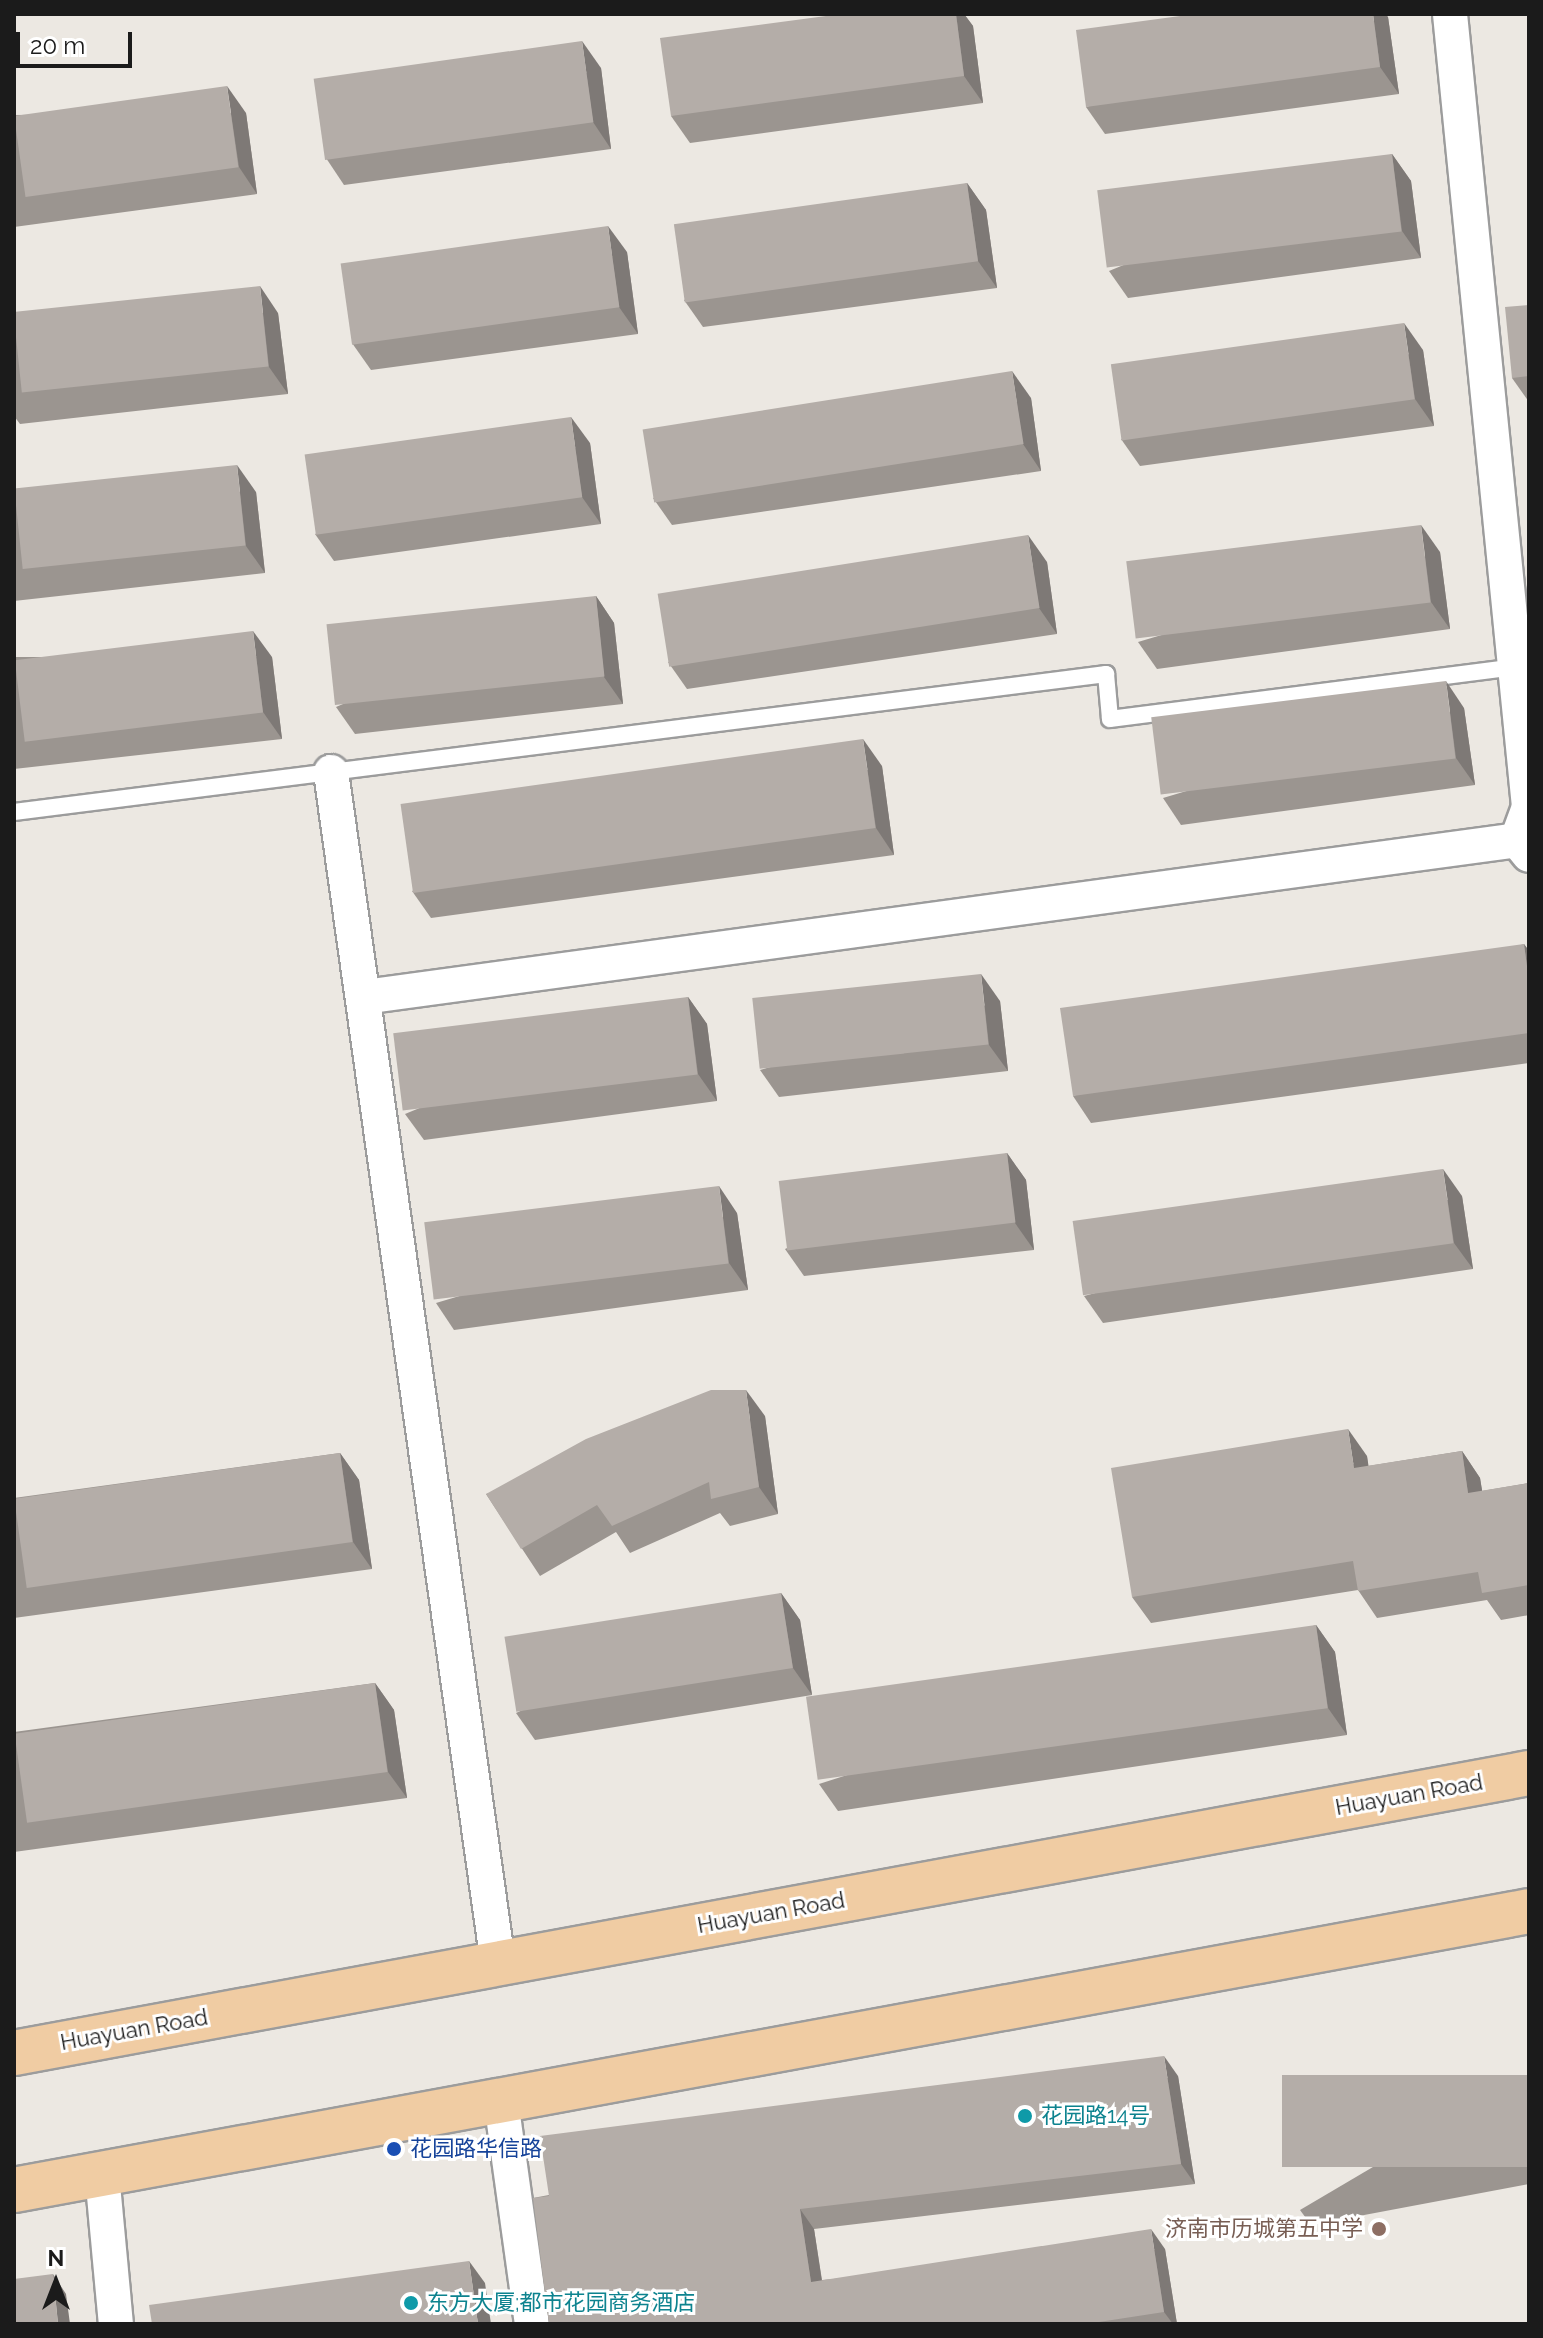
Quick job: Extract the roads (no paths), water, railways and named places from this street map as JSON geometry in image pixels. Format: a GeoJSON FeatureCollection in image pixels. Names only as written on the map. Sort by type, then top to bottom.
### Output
{"type":"FeatureCollection","features":[{"type":"Feature","properties":{"kind":"main road","name":"Huayuan Road"},"geometry":{"type":"LineString","coordinates":[[14,2053],[1529,1773]]}},
{"type":"Feature","properties":{"kind":"main road"},"geometry":{"type":"LineString","coordinates":[[14,2190],[1529,1911]]}},
{"type":"Feature","properties":{"kind":"street"},"geometry":{"type":"LineString","coordinates":[[364,997],[1523,848],[1529,807],[1450,14]]}},
{"type":"Feature","properties":{"kind":"street"},"geometry":{"type":"LineString","coordinates":[[331,772],[498,1963]]}},
{"type":"Feature","properties":{"kind":"street"},"geometry":{"type":"LineString","coordinates":[[501,2101],[532,2324]]}},
{"type":"Feature","properties":{"kind":"street"},"geometry":{"type":"LineString","coordinates":[[102,2174],[116,2324]]}},
{"type":"Feature","properties":{"kind":"lane"},"geometry":{"type":"LineString","coordinates":[[14,812],[1106,674],[1110,719],[1515,667]]}},
{"type":"Feature","properties":{"kind":"place","name":"花园路14号"},"geometry":{"type":"Point","coordinates":[1025,2116]}},
{"type":"Feature","properties":{"kind":"place","name":"花园路华信路"},"geometry":{"type":"Point","coordinates":[394,2149]}},
{"type":"Feature","properties":{"kind":"place","name":"济南市历城第五中学"},"geometry":{"type":"Point","coordinates":[1379,2229]}},
{"type":"Feature","properties":{"kind":"place","name":"东方大厦;都市花园商务酒店"},"geometry":{"type":"Point","coordinates":[411,2303]}}]}
